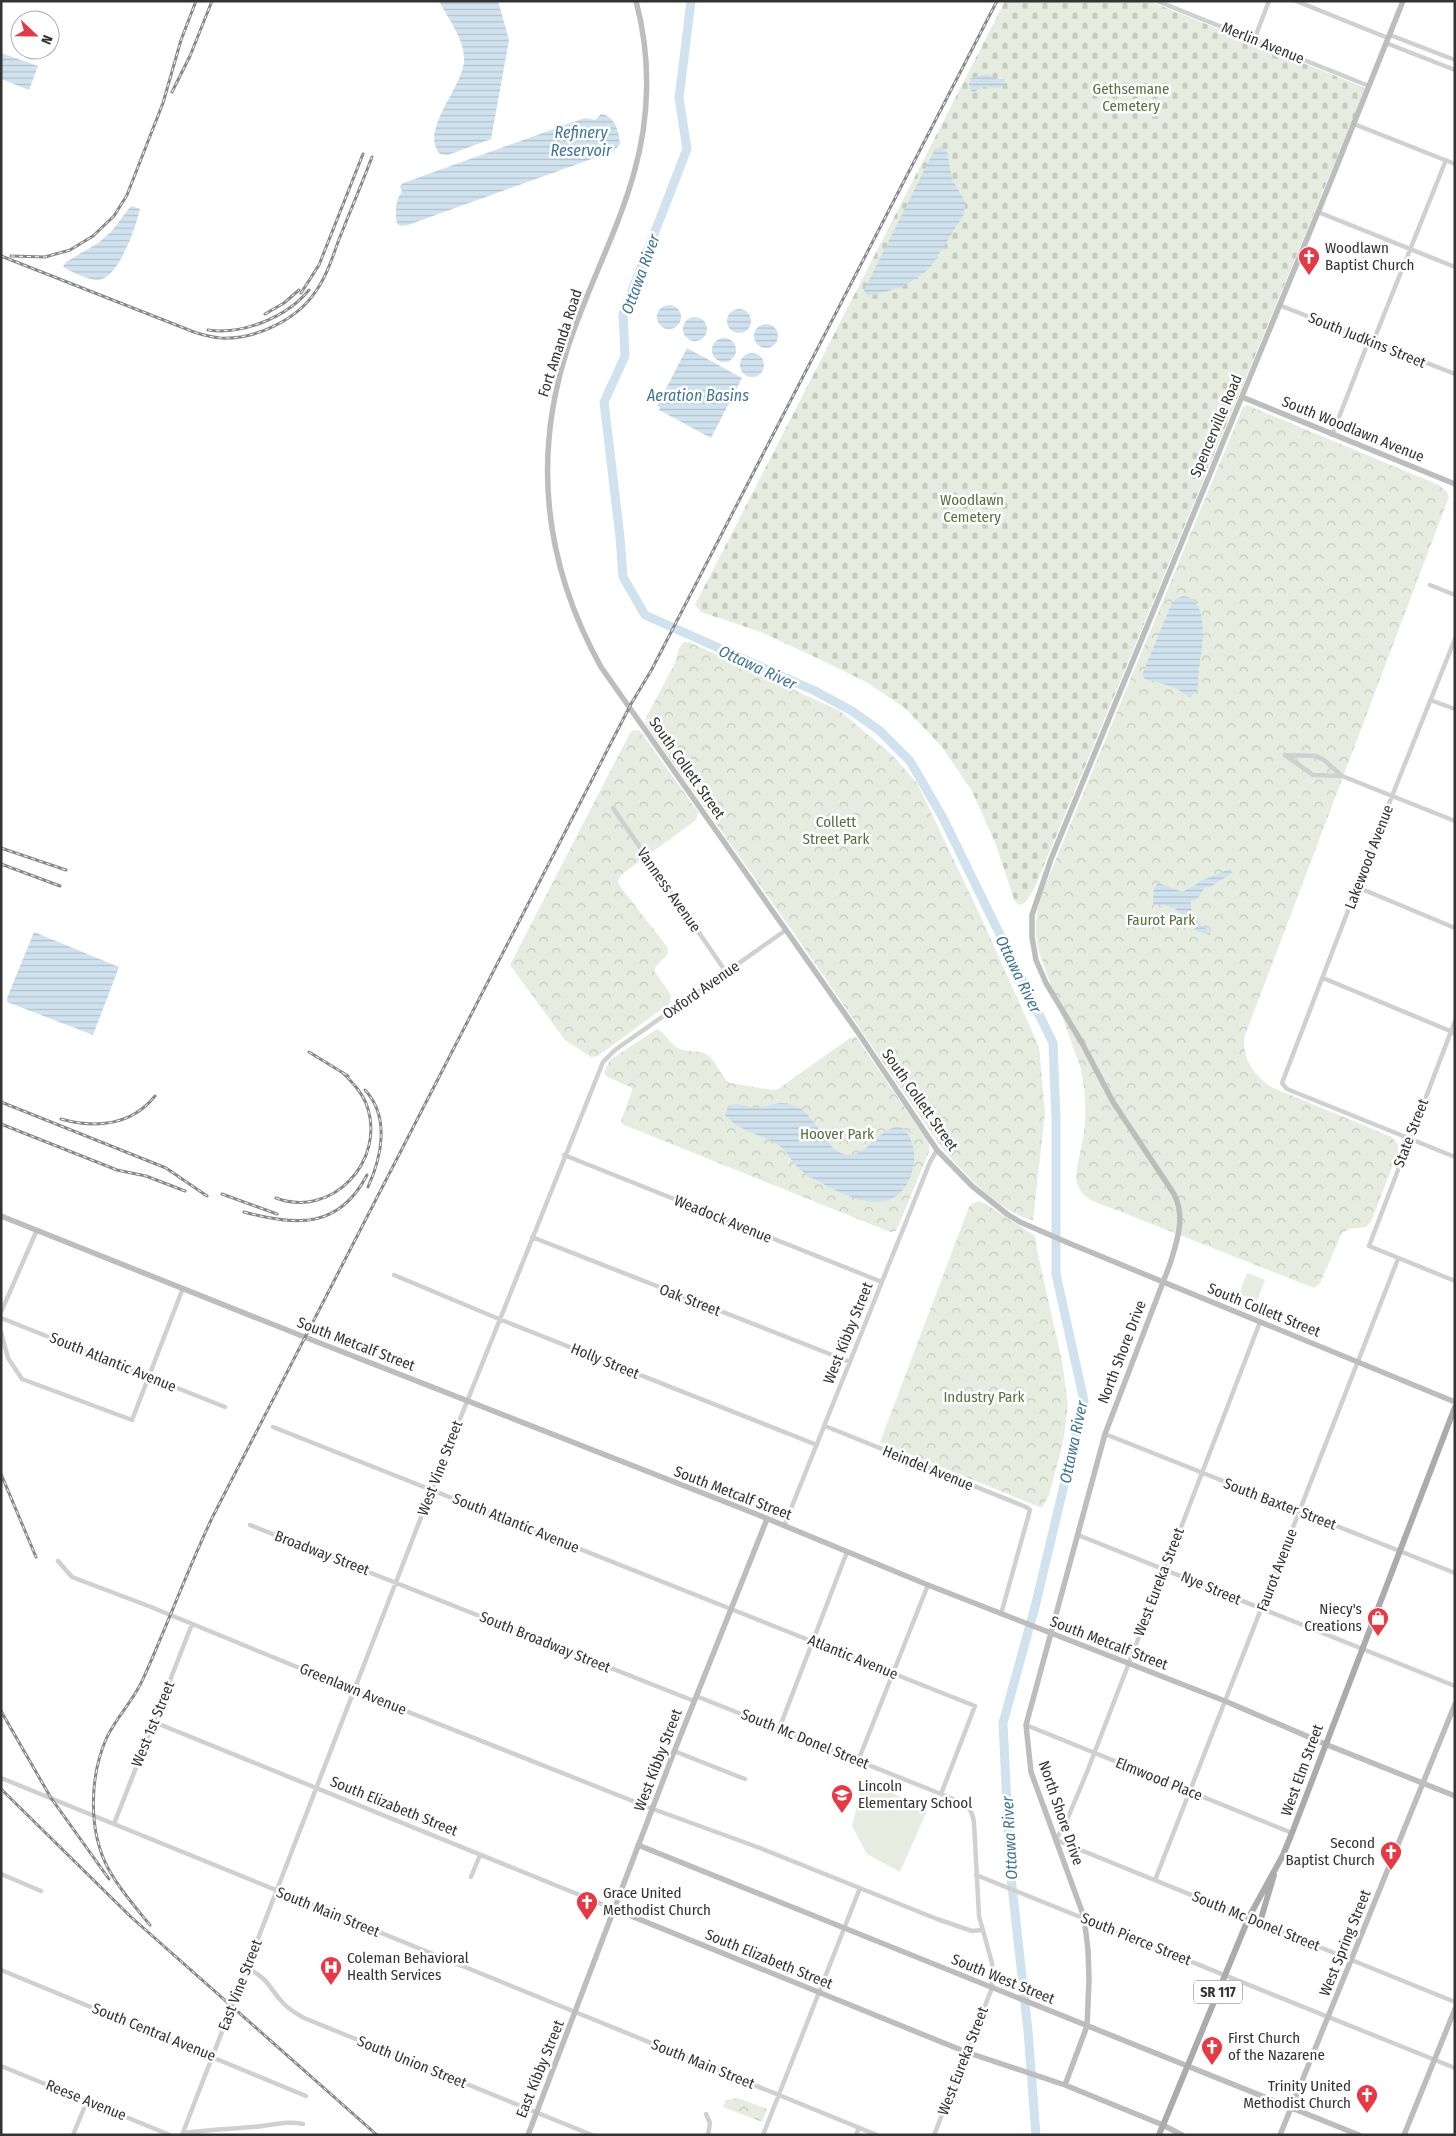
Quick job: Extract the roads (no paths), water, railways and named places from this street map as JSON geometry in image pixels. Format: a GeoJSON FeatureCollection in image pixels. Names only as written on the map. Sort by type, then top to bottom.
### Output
{"type":"FeatureCollection","features":[{"type":"Feature","properties":{"kind":"main road","name":"West Elm Street"},"geometry":{"type":"LineString","coordinates":[[1159,2135],[1249,1917],[1292,1833],[1455,1407]]}},
{"type":"Feature","properties":{"kind":"main road"},"geometry":{"type":"LineString","coordinates":[[1260,1922],[1272,1885],[1274,1870]]}},
{"type":"Feature","properties":{"kind":"street","name":"Fort Amanda Road"},"geometry":{"type":"LineString","coordinates":[[633,713],[597,658],[577,618],[569,596],[554,542],[547,474],[552,407],[557,384],[568,348],[626,196],[639,156],[645,122],[647,78],[644,40],[636,1]]}},
{"type":"Feature","properties":{"kind":"street","name":"Merlin Avenue"},"geometry":{"type":"LineString","coordinates":[[1157,1],[1369,86]]}},
{"type":"Feature","properties":{"kind":"street"},"geometry":{"type":"LineString","coordinates":[[1254,40],[1270,1]]}},
{"type":"Feature","properties":{"kind":"street"},"geometry":{"type":"LineString","coordinates":[[1296,1],[1388,39],[1455,70]]}},
{"type":"Feature","properties":{"kind":"street","name":"Spencerville Road"},"geometry":{"type":"LineString","coordinates":[[1050,860],[1242,397],[1403,1]]}},
{"type":"Feature","properties":{"kind":"street"},"geometry":{"type":"LineString","coordinates":[[1388,39],[1455,60]]}},
{"type":"Feature","properties":{"kind":"street"},"geometry":{"type":"LineString","coordinates":[[1354,124],[1455,164]]}},
{"type":"Feature","properties":{"kind":"street"},"geometry":{"type":"LineString","coordinates":[[1332,435],[1446,160]]}},
{"type":"Feature","properties":{"kind":"street"},"geometry":{"type":"LineString","coordinates":[[1318,212],[1455,267]]}},
{"type":"Feature","properties":{"kind":"street","name":"South Judkins Street"},"geometry":{"type":"LineString","coordinates":[[1279,305],[1455,374]]}},
{"type":"Feature","properties":{"kind":"street","name":"South Woodlawn Avenue"},"geometry":{"type":"LineString","coordinates":[[1242,397],[1455,484]]}},
{"type":"Feature","properties":{"kind":"street"},"geometry":{"type":"LineString","coordinates":[[1430,585],[1455,595]]}},
{"type":"Feature","properties":{"kind":"street","name":"Lakewood Avenue"},"geometry":{"type":"LineString","coordinates":[[1409,1139],[1285,1088],[1282,1083],[1392,796],[1455,639]]}},
{"type":"Feature","properties":{"kind":"street"},"geometry":{"type":"LineString","coordinates":[[1430,700],[1455,709]]}},
{"type":"Feature","properties":{"kind":"street","name":"South Collett Street"},"geometry":{"type":"LineString","coordinates":[[633,713],[786,930],[937,1150],[984,1196],[1009,1215],[1027,1225],[1455,1402]]}},
{"type":"Feature","properties":{"kind":"street"},"geometry":{"type":"LineString","coordinates":[[1342,776],[1324,760],[1316,756],[1285,755],[1313,775],[1342,776],[1455,821]]}},
{"type":"Feature","properties":{"kind":"street","name":"Vanness Avenue"},"geometry":{"type":"LineString","coordinates":[[613,808],[726,972]]}},
{"type":"Feature","properties":{"kind":"street","name":"North Shore Drive"},"geometry":{"type":"LineString","coordinates":[[1050,860],[1032,914],[1031,931],[1034,952],[1046,984],[1082,1043],[1113,1102],[1177,1200],[1180,1217],[1179,1232],[1162,1282],[1105,1434],[1026,1725],[1031,1772],[1084,1917],[1089,1968],[1086,2026],[1065,2086]]}},
{"type":"Feature","properties":{"kind":"street"},"geometry":{"type":"LineString","coordinates":[[1357,887],[1455,928]]}},
{"type":"Feature","properties":{"kind":"street","name":"Oxford Avenue"},"geometry":{"type":"LineString","coordinates":[[616,1050],[786,930]]}},
{"type":"Feature","properties":{"kind":"street"},"geometry":{"type":"LineString","coordinates":[[1322,978],[1453,1033]]}},
{"type":"Feature","properties":{"kind":"street","name":"State Street"},"geometry":{"type":"LineString","coordinates":[[1398,1259],[1369,1246],[1409,1139],[1453,1033],[1455,1021]]}},
{"type":"Feature","properties":{"kind":"street","name":"West Vine Street"},"geometry":{"type":"LineString","coordinates":[[276,1891],[395,1582],[564,1155],[603,1062],[616,1050]]}},
{"type":"Feature","properties":{"kind":"street"},"geometry":{"type":"LineString","coordinates":[[1409,1139],[1455,1157]]}},
{"type":"Feature","properties":{"kind":"street","name":"West Kibby Street"},"geometry":{"type":"LineString","coordinates":[[784,1526],[930,1162],[937,1150]]}},
{"type":"Feature","properties":{"kind":"street","name":"Weadock Avenue"},"geometry":{"type":"LineString","coordinates":[[564,1155],[882,1282]]}},
{"type":"Feature","properties":{"kind":"street","name":"South Metcalf Street"},"geometry":{"type":"LineString","coordinates":[[1,1216],[767,1519],[1001,1614],[1225,1701],[1325,1744],[1455,1796]]}},
{"type":"Feature","properties":{"kind":"street"},"geometry":{"type":"LineString","coordinates":[[1,1312],[37,1230]]}},
{"type":"Feature","properties":{"kind":"street","name":"Oak Street"},"geometry":{"type":"LineString","coordinates":[[532,1236],[850,1362]]}},
{"type":"Feature","properties":{"kind":"street"},"geometry":{"type":"LineString","coordinates":[[1398,1259],[1455,1281]]}},
{"type":"Feature","properties":{"kind":"street","name":"Faurot Avenue"},"geometry":{"type":"LineString","coordinates":[[1156,1880],[1398,1259]]}},
{"type":"Feature","properties":{"kind":"street","name":"Holly Street"},"geometry":{"type":"LineString","coordinates":[[394,1275],[499,1319],[817,1445]]}},
{"type":"Feature","properties":{"kind":"street"},"geometry":{"type":"LineString","coordinates":[[1,1332],[8,1358],[20,1376],[42,1387],[132,1420],[183,1288]]}},
{"type":"Feature","properties":{"kind":"street","name":"South Atlantic Avenue"},"geometry":{"type":"LineString","coordinates":[[1,1318],[225,1407]]}},
{"type":"Feature","properties":{"kind":"street","name":"West Eureka Street"},"geometry":{"type":"LineString","coordinates":[[1056,1840],[1070,1812],[1094,1753],[1260,1322]]}},
{"type":"Feature","properties":{"kind":"street","name":"Heindel Avenue"},"geometry":{"type":"LineString","coordinates":[[825,1426],[1030,1510],[1001,1614]]}},
{"type":"Feature","properties":{"kind":"street","name":"South Atlantic Avenue"},"geometry":{"type":"LineString","coordinates":[[273,1427],[731,1608]]}},
{"type":"Feature","properties":{"kind":"street","name":"South Baxter Street"},"geometry":{"type":"LineString","coordinates":[[1105,1434],[1455,1574]]}},
{"type":"Feature","properties":{"kind":"street","name":"West Kibby Street"},"geometry":{"type":"LineString","coordinates":[[576,2012],[674,1751],[767,1519]]}},
{"type":"Feature","properties":{"kind":"street","name":"Broadway Street"},"geometry":{"type":"LineString","coordinates":[[250,1525],[395,1582]]}},
{"type":"Feature","properties":{"kind":"street","name":"Nye Street"},"geometry":{"type":"LineString","coordinates":[[1078,1535],[1165,1568],[1455,1686]]}},
{"type":"Feature","properties":{"kind":"street"},"geometry":{"type":"LineString","coordinates":[[779,1729],[848,1552]]}},
{"type":"Feature","properties":{"kind":"street","name":"Greenlawn Avenue"},"geometry":{"type":"LineString","coordinates":[[58,1561],[72,1577],[353,1690],[653,1809],[760,1848],[972,1931],[982,1930]]}},
{"type":"Feature","properties":{"kind":"street","name":"South Broadway Street"},"geometry":{"type":"LineString","coordinates":[[395,1582],[695,1698]]}},
{"type":"Feature","properties":{"kind":"street"},"geometry":{"type":"LineString","coordinates":[[858,1761],[928,1585]]}},
{"type":"Feature","properties":{"kind":"street","name":"Atlantic Avenue"},"geometry":{"type":"LineString","coordinates":[[731,1608],[975,1706],[941,1794]]}},
{"type":"Feature","properties":{"kind":"street","name":"West 1st Street"},"geometry":{"type":"LineString","coordinates":[[114,1824],[192,1624]]}},
{"type":"Feature","properties":{"kind":"street","name":"South Mc Donel Street"},"geometry":{"type":"LineString","coordinates":[[695,1698],[779,1729],[966,1805],[971,1809],[974,1823],[976,1875]]}},
{"type":"Feature","properties":{"kind":"street","name":"West Spring Street"},"geometry":{"type":"LineString","coordinates":[[1280,2135],[1455,1704]]}},
{"type":"Feature","properties":{"kind":"street","name":"South Elizabeth Street"},"geometry":{"type":"LineString","coordinates":[[154,1722],[818,1993],[966,2052],[1065,2086],[1163,2125],[1182,2135]]}},
{"type":"Feature","properties":{"kind":"street","name":"Elmwood Place"},"geometry":{"type":"LineString","coordinates":[[1026,1725],[1292,1833]]}},
{"type":"Feature","properties":{"kind":"street"},"geometry":{"type":"LineString","coordinates":[[674,1751],[745,1779]]}},
{"type":"Feature","properties":{"kind":"street","name":"South Main Street"},"geometry":{"type":"LineString","coordinates":[[1,1778],[877,2135]]}},
{"type":"Feature","properties":{"kind":"street","name":"South Mc Donel Street"},"geometry":{"type":"LineString","coordinates":[[1056,1840],[1455,2002]]}},
{"type":"Feature","properties":{"kind":"street","name":"South West Street"},"geometry":{"type":"LineString","coordinates":[[638,1845],[1359,2135]]}},
{"type":"Feature","properties":{"kind":"street"},"geometry":{"type":"LineString","coordinates":[[471,1877],[480,1855]]}},
{"type":"Feature","properties":{"kind":"street"},"geometry":{"type":"LineString","coordinates":[[1,1874],[41,1891]]}},
{"type":"Feature","properties":{"kind":"street"},"geometry":{"type":"LineString","coordinates":[[976,1875],[979,1916],[992,1963],[992,1988]]}},
{"type":"Feature","properties":{"kind":"street","name":"South Pierce Street"},"geometry":{"type":"LineString","coordinates":[[976,1875],[1455,2068]]}},
{"type":"Feature","properties":{"kind":"street"},"geometry":{"type":"LineString","coordinates":[[763,2135],[777,2095],[860,1888]]}},
{"type":"Feature","properties":{"kind":"street","name":"East Vine Street"},"geometry":{"type":"LineString","coordinates":[[183,2134],[276,1891]]}},
{"type":"Feature","properties":{"kind":"street","name":"South Union Street"},"geometry":{"type":"LineString","coordinates":[[247,1968],[267,1980],[282,2003],[291,2011],[304,2018],[592,2135]]}},
{"type":"Feature","properties":{"kind":"street","name":"South Central Avenue"},"geometry":{"type":"LineString","coordinates":[[1,1970],[306,2096]]}},
{"type":"Feature","properties":{"kind":"street","name":"West Eureka Street"},"geometry":{"type":"LineString","coordinates":[[934,2135],[992,1988]]}},
{"type":"Feature","properties":{"kind":"street"},"geometry":{"type":"LineString","coordinates":[[1404,2135],[1455,2009]]}},
{"type":"Feature","properties":{"kind":"street","name":"East Kibby Street"},"geometry":{"type":"LineString","coordinates":[[528,2135],[576,2012]]}},
{"type":"Feature","properties":{"kind":"street","name":"Reese Avenue"},"geometry":{"type":"LineString","coordinates":[[1,2066],[170,2135]]}},
{"type":"Feature","properties":{"kind":"street"},"geometry":{"type":"LineString","coordinates":[[73,2135],[87,2101]]}},
{"type":"Feature","properties":{"kind":"street"},"geometry":{"type":"LineString","coordinates":[[706,2114],[710,2122],[708,2135]]}},
{"type":"Feature","properties":{"kind":"street"},"geometry":{"type":"LineString","coordinates":[[183,2134],[231,2127],[259,2127],[290,2122],[304,2124]]}},
{"type":"Feature","properties":{"kind":"street"},"geometry":{"type":"LineString","coordinates":[[856,2135],[859,2128]]}},
{"type":"Feature","properties":{"kind":"water"},"geometry":{"type":"Polygon","coordinates":[[[439,1],[498,1],[509,40],[491,139],[448,155],[440,154],[435,145],[435,134],[443,109],[462,72],[464,54],[456,30],[439,1]]]}},
{"type":"Feature","properties":{"kind":"water"},"geometry":{"type":"Polygon","coordinates":[[[1,53],[10,56],[10,60],[21,60],[38,66],[29,90],[1,79],[1,53]]]}},
{"type":"Feature","properties":{"kind":"water"},"geometry":{"type":"Polygon","coordinates":[[[987,74],[996,79],[1005,79],[1006,83],[1000,88],[983,87],[974,92],[971,91],[969,84],[971,78],[987,74]]]}},
{"type":"Feature","properties":{"kind":"water","name":"Refinery Reservoir"},"geometry":{"type":"Polygon","coordinates":[[[601,114],[606,115],[613,121],[619,134],[620,144],[614,151],[408,225],[402,226],[397,224],[396,207],[402,192],[400,186],[403,183],[585,118],[595,120],[601,114]]]}},
{"type":"Feature","properties":{"kind":"water"},"geometry":{"type":"Polygon","coordinates":[[[940,147],[947,151],[952,179],[965,202],[964,214],[932,265],[925,272],[904,286],[879,294],[867,295],[864,290],[935,149],[940,147]]]}},
{"type":"Feature","properties":{"kind":"water"},"geometry":{"type":"Polygon","coordinates":[[[132,206],[140,209],[138,217],[125,252],[112,272],[104,278],[96,280],[84,277],[63,267],[66,262],[98,243],[111,232],[132,206]]]}},
{"type":"Feature","properties":{"kind":"water"},"geometry":{"type":"Polygon","coordinates":[[[669,305],[678,308],[681,317],[678,326],[669,329],[660,326],[657,317],[660,308],[669,305]]]}},
{"type":"Feature","properties":{"kind":"water"},"geometry":{"type":"Polygon","coordinates":[[[739,309],[748,312],[751,321],[748,330],[739,333],[730,330],[727,321],[730,312],[739,309]]]}},
{"type":"Feature","properties":{"kind":"water"},"geometry":{"type":"Polygon","coordinates":[[[695,317],[704,320],[707,329],[704,338],[695,341],[686,338],[683,329],[686,320],[695,317]]]}},
{"type":"Feature","properties":{"kind":"water"},"geometry":{"type":"Polygon","coordinates":[[[766,324],[775,327],[778,336],[775,345],[766,348],[757,345],[754,336],[757,327],[766,324]]]}},
{"type":"Feature","properties":{"kind":"water"},"geometry":{"type":"Polygon","coordinates":[[[724,338],[733,341],[736,350],[733,359],[724,362],[715,359],[712,350],[715,341],[724,338]]]}},
{"type":"Feature","properties":{"kind":"water","name":"Aeration Basins"},"geometry":{"type":"Polygon","coordinates":[[[687,348],[742,378],[711,438],[659,410],[660,407],[657,406],[687,348]]]}},
{"type":"Feature","properties":{"kind":"water"},"geometry":{"type":"Polygon","coordinates":[[[752,353],[761,356],[764,365],[761,374],[752,377],[743,374],[740,365],[743,356],[752,353]]]}},
{"type":"Feature","properties":{"kind":"water"},"geometry":{"type":"Polygon","coordinates":[[[1183,596],[1191,599],[1197,605],[1201,613],[1203,633],[1197,692],[1190,697],[1174,687],[1145,679],[1142,675],[1171,605],[1175,599],[1183,596]]]}},
{"type":"Feature","properties":{"kind":"water"},"geometry":{"type":"Polygon","coordinates":[[[1230,869],[1232,873],[1210,887],[1205,887],[1198,898],[1191,901],[1191,910],[1195,919],[1211,931],[1210,935],[1196,931],[1191,922],[1174,908],[1154,905],[1153,893],[1158,883],[1182,892],[1200,881],[1230,869]]]}},
{"type":"Feature","properties":{"kind":"water"},"geometry":{"type":"Polygon","coordinates":[[[34,932],[119,967],[93,1035],[7,1002],[34,932]]]}},
{"type":"Feature","properties":{"kind":"water"},"geometry":{"type":"Polygon","coordinates":[[[780,1103],[793,1105],[804,1111],[832,1147],[841,1153],[851,1155],[857,1153],[864,1150],[890,1129],[897,1127],[904,1129],[913,1145],[914,1163],[911,1175],[904,1188],[896,1196],[886,1201],[875,1202],[851,1197],[805,1173],[796,1166],[781,1147],[738,1126],[725,1115],[728,1107],[736,1104],[757,1108],[780,1103]]]}},
{"type":"Feature","properties":{"kind":"waterway","name":"Ottawa River"},"geometry":{"type":"LineString","coordinates":[[691,1],[679,98],[687,149],[623,314],[625,356],[604,402],[623,577],[645,615],[815,691],[852,711],[880,731],[910,761],[943,818],[1053,1043],[1056,1120],[1056,1274],[1084,1401],[1036,1603],[1003,1723],[1010,1868],[1028,2031],[1036,2135]]}},
{"type":"Feature","properties":{"kind":"railway"},"geometry":{"type":"LineString","coordinates":[[11,256],[45,257],[70,250],[93,236],[114,216],[127,195],[163,103],[181,40],[196,1]]}},
{"type":"Feature","properties":{"kind":"railway"},"geometry":{"type":"LineString","coordinates":[[172,92],[190,56],[212,1]]}},
{"type":"Feature","properties":{"kind":"railway"},"geometry":{"type":"LineString","coordinates":[[150,1925],[128,1899],[113,1877],[102,1855],[97,1839],[94,1822],[94,1787],[101,1753],[107,1737],[143,1679],[212,1518],[631,704],[652,669],[997,1]]}},
{"type":"Feature","properties":{"kind":"railway"},"geometry":{"type":"LineString","coordinates":[[301,293],[319,265],[363,154]]}},
{"type":"Feature","properties":{"kind":"railway"},"geometry":{"type":"LineString","coordinates":[[1,256],[197,333],[220,338],[247,336],[261,332],[287,319],[298,311],[316,291],[323,280],[372,157]]}},
{"type":"Feature","properties":{"kind":"railway"},"geometry":{"type":"LineString","coordinates":[[265,314],[284,303],[299,290]]}},
{"type":"Feature","properties":{"kind":"railway"},"geometry":{"type":"LineString","coordinates":[[208,330],[235,330],[263,322],[289,308],[309,290]]}},
{"type":"Feature","properties":{"kind":"railway"},"geometry":{"type":"LineString","coordinates":[[1,848],[66,870]]}},
{"type":"Feature","properties":{"kind":"railway"},"geometry":{"type":"LineString","coordinates":[[1,864],[60,886]]}},
{"type":"Feature","properties":{"kind":"railway"},"geometry":{"type":"LineString","coordinates":[[309,1052],[348,1076]]}},
{"type":"Feature","properties":{"kind":"railway"},"geometry":{"type":"LineString","coordinates":[[276,1198],[297,1202],[317,1200],[334,1193],[350,1180],[361,1165],[369,1147],[371,1127],[367,1106],[360,1092],[342,1072]]}},
{"type":"Feature","properties":{"kind":"railway"},"geometry":{"type":"LineString","coordinates":[[365,1090],[373,1101],[381,1124],[380,1150],[368,1187]]}},
{"type":"Feature","properties":{"kind":"railway"},"geometry":{"type":"LineString","coordinates":[[61,1119],[87,1124],[112,1122],[136,1113],[155,1096]]}},
{"type":"Feature","properties":{"kind":"railway"},"geometry":{"type":"LineString","coordinates":[[1,1102],[166,1168],[207,1196]]}},
{"type":"Feature","properties":{"kind":"railway"},"geometry":{"type":"LineString","coordinates":[[1,1124],[117,1170],[146,1176],[185,1191]]}},
{"type":"Feature","properties":{"kind":"railway"},"geometry":{"type":"LineString","coordinates":[[244,1212],[282,1220],[299,1221],[315,1219],[330,1214],[343,1206],[356,1193],[367,1175]]}},
{"type":"Feature","properties":{"kind":"railway"},"geometry":{"type":"LineString","coordinates":[[222,1194],[277,1214]]}},
{"type":"Feature","properties":{"kind":"railway"},"geometry":{"type":"LineString","coordinates":[[1,1474],[36,1557]]}},
{"type":"Feature","properties":{"kind":"railway"},"geometry":{"type":"LineString","coordinates":[[1,1711],[51,1798],[109,1879]]}},
{"type":"Feature","properties":{"kind":"railway"},"geometry":{"type":"LineString","coordinates":[[1,1789],[131,1917],[377,2135]]}},
{"type":"Feature","properties":{"kind":"place","name":"Woodlawn Baptist Church"},"geometry":{"type":"Point","coordinates":[1309,276]}},
{"type":"Feature","properties":{"kind":"place","name":"Niecy's Creations"},"geometry":{"type":"Point","coordinates":[1378,1637]}},
{"type":"Feature","properties":{"kind":"place","name":"Lincoln Elementary School"},"geometry":{"type":"Point","coordinates":[842,1814]}},
{"type":"Feature","properties":{"kind":"place","name":"Second Baptist Church"},"geometry":{"type":"Point","coordinates":[1391,1871]}},
{"type":"Feature","properties":{"kind":"place","name":"Grace United Methodist Church"},"geometry":{"type":"Point","coordinates":[587,1921]}},
{"type":"Feature","properties":{"kind":"place","name":"Coleman Behavioral Health Services"},"geometry":{"type":"Point","coordinates":[331,1986]}},
{"type":"Feature","properties":{"kind":"place","name":"First Church of the Nazarene"},"geometry":{"type":"Point","coordinates":[1212,2066]}},
{"type":"Feature","properties":{"kind":"place","name":"Trinity United Methodist Church"},"geometry":{"type":"Point","coordinates":[1367,2114]}},
{"type":"Feature","properties":{"kind":"park label","name":"Gethsemane Cemetery"},"geometry":{"type":"Point","coordinates":[1131,98]}},
{"type":"Feature","properties":{"kind":"park label","name":"Woodlawn Cemetery"},"geometry":{"type":"Point","coordinates":[972,508]}},
{"type":"Feature","properties":{"kind":"park label","name":"Collett Street Park"},"geometry":{"type":"Point","coordinates":[836,830]}},
{"type":"Feature","properties":{"kind":"park label","name":"Faurot Park"},"geometry":{"type":"Point","coordinates":[1161,920]}},
{"type":"Feature","properties":{"kind":"park label","name":"Hoover Park"},"geometry":{"type":"Point","coordinates":[837,1134]}},
{"type":"Feature","properties":{"kind":"park label","name":"Industry Park"},"geometry":{"type":"Point","coordinates":[984,1397]}}]}
